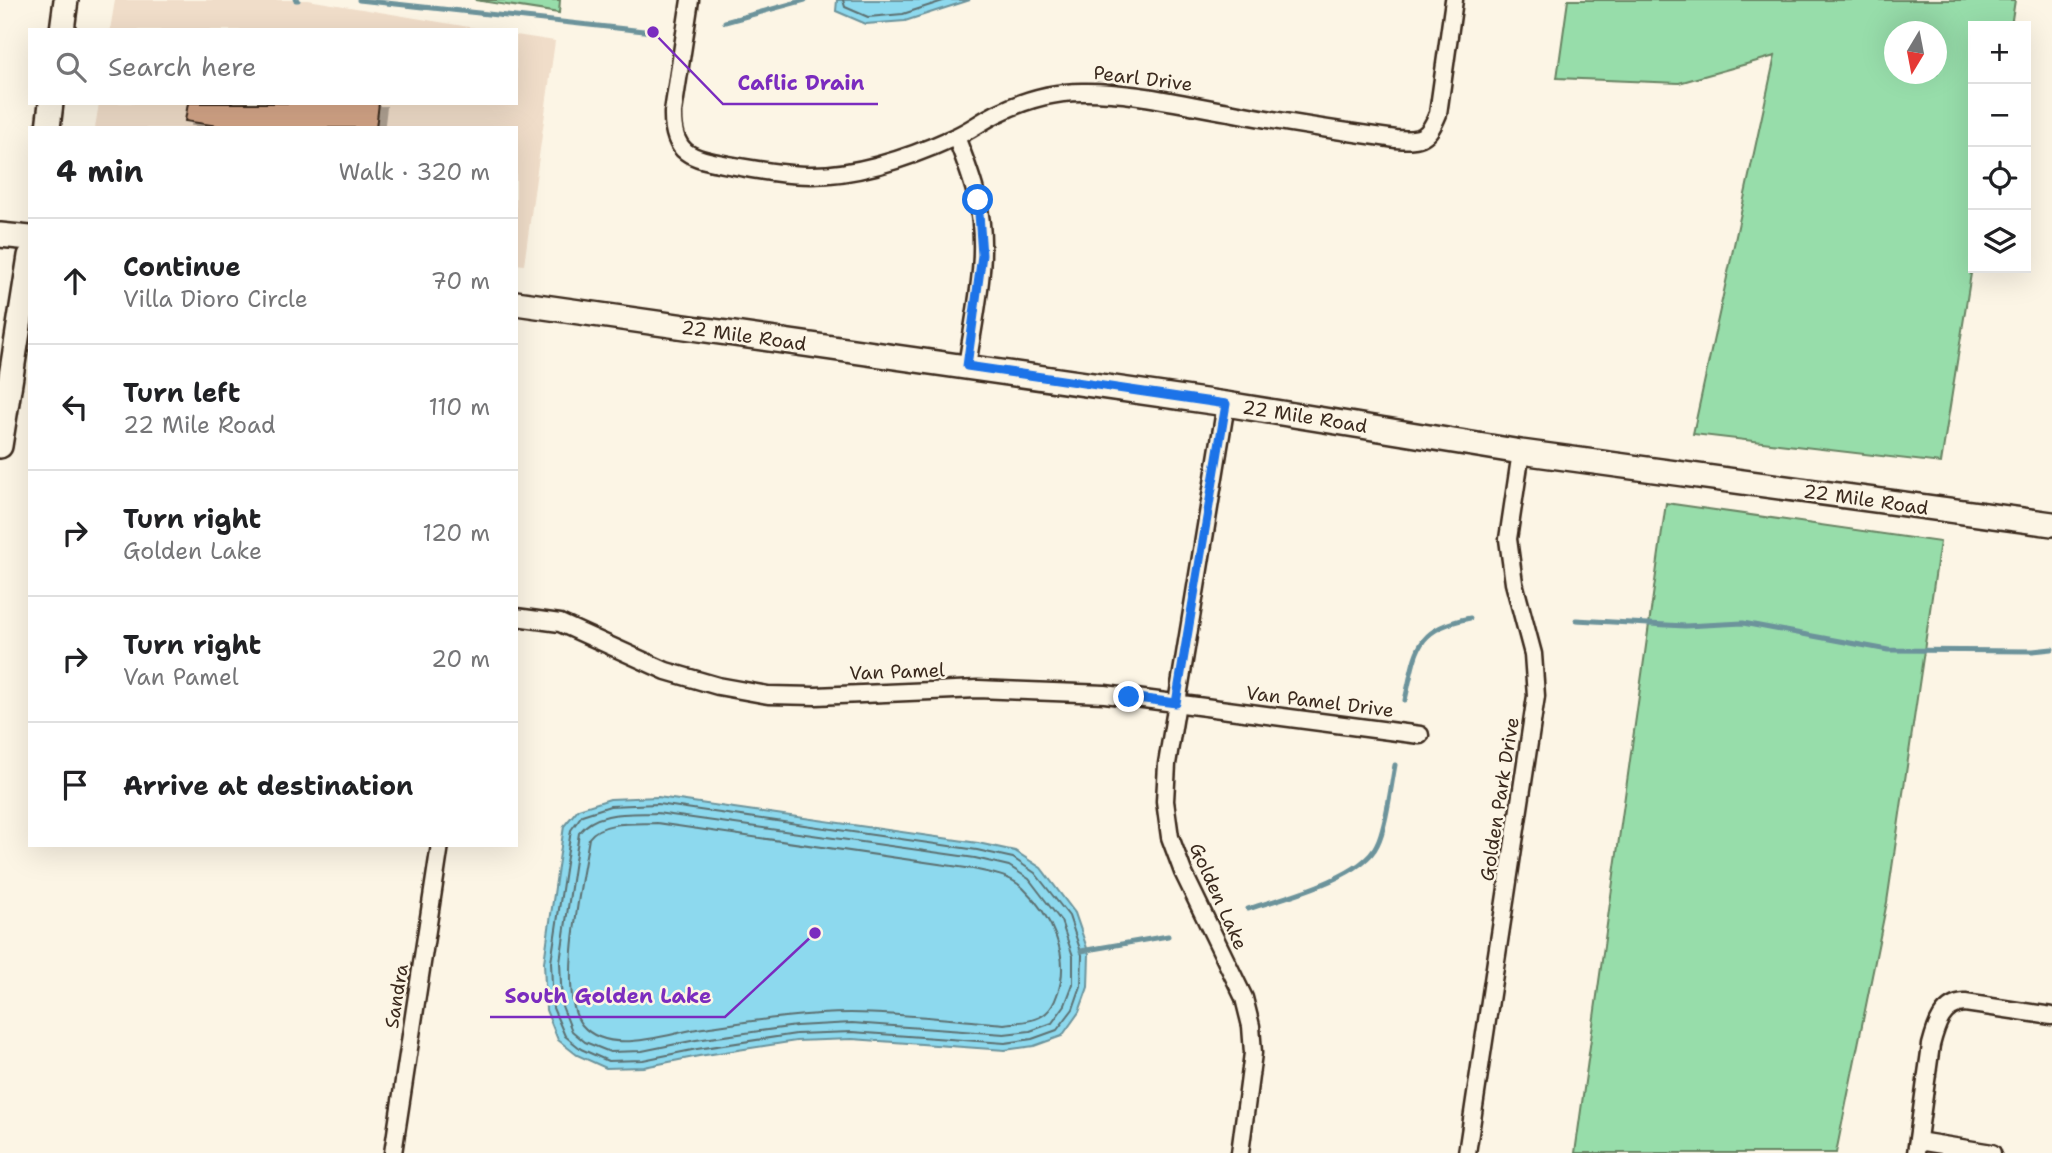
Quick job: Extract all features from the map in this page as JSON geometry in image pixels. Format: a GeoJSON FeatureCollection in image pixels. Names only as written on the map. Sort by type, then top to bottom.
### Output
{"type":"FeatureCollection","features":[{"type":"Feature","properties":{"kind":"street"},"geometry":{"type":"LineString","coordinates":[[62,28],[66,0]]}},
{"type":"Feature","properties":{"kind":"street","name":"Pearl Drive"},"geometry":{"type":"LineString","coordinates":[[690,0],[673,112],[674,137],[684,152],[694,157],[741,167],[811,175],[855,171],[907,156],[956,137],[995,114],[1023,102],[1081,92],[1160,100],[1409,140],[1427,135],[1438,114],[1454,0]]}},
{"type":"Feature","properties":{"kind":"street"},"geometry":{"type":"LineString","coordinates":[[48,126],[51,105]]}},
{"type":"Feature","properties":{"kind":"street"},"geometry":{"type":"LineString","coordinates":[[956,137],[978,200],[981,225],[979,287],[967,366]]}},
{"type":"Feature","properties":{"kind":"street"},"geometry":{"type":"LineString","coordinates":[[0,235],[28,238]]}},
{"type":"Feature","properties":{"kind":"street"},"geometry":{"type":"LineString","coordinates":[[0,446],[28,269]]}},
{"type":"Feature","properties":{"kind":"street","name":"22 Mile Road"},"geometry":{"type":"LineString","coordinates":[[518,303],[1226,404],[1521,452],[2052,524]]}},
{"type":"Feature","properties":{"kind":"street","name":"Golden Lake"},"geometry":{"type":"LineString","coordinates":[[1226,404],[1176,703],[1167,764],[1165,801],[1170,837],[1183,872],[1244,998],[1251,1026],[1253,1053],[1240,1153]]}},
{"type":"Feature","properties":{"kind":"street","name":"Golden Park Drive"},"geometry":{"type":"LineString","coordinates":[[1467,1153],[1536,696],[1533,654],[1514,583],[1508,539],[1521,452]]}},
{"type":"Feature","properties":{"kind":"street","name":"Van Pamel"},"geometry":{"type":"LineString","coordinates":[[518,617],[560,623],[666,671],[718,686],[768,695],[816,696],[978,689],[1105,694],[1216,709]]}},
{"type":"Feature","properties":{"kind":"street","name":"Van Pamel Drive"},"geometry":{"type":"LineString","coordinates":[[1216,709],[1420,735]]}},
{"type":"Feature","properties":{"kind":"street","name":"Sandra"},"geometry":{"type":"LineString","coordinates":[[393,1153],[440,847]]}},
{"type":"Feature","properties":{"kind":"street"},"geometry":{"type":"LineString","coordinates":[[1992,1153],[1917,1147],[1933,1037],[1939,1020],[1949,1008],[1965,1003],[2052,1016]]}},
{"type":"Feature","properties":{"kind":"shaded area"},"geometry":{"type":"Polygon","coordinates":[[[115,0],[308,0],[475,28],[110,28],[115,0]]]}},
{"type":"Feature","properties":{"kind":"shaded area"},"geometry":{"type":"Polygon","coordinates":[[[518,35],[555,41],[524,265],[518,264],[518,126],[95,126],[99,105],[518,105],[518,35]]]}},
{"type":"Feature","properties":{"kind":"green space"},"geometry":{"type":"Polygon","coordinates":[[[475,0],[560,0],[559,13],[475,0]]]}},
{"type":"Feature","properties":{"kind":"green space"},"geometry":{"type":"Polygon","coordinates":[[[1568,0],[2015,0],[2012,21],[1968,21],[1968,273],[1971,273],[1941,463],[1693,434],[1775,56],[1679,83],[1557,78],[1568,0]]]}},
{"type":"Feature","properties":{"kind":"green space"},"geometry":{"type":"Polygon","coordinates":[[[1666,503],[1940,542],[1887,902],[1836,1153],[1575,1153],[1666,503]]]}},
{"type":"Feature","properties":{"kind":"water"},"geometry":{"type":"Polygon","coordinates":[[[837,0],[970,0],[905,21],[866,24],[836,11],[837,0]]]}},
{"type":"Feature","properties":{"kind":"water"},"geometry":{"type":"Polygon","coordinates":[[[658,797],[978,843],[1015,851],[1041,868],[1075,913],[1089,954],[1088,987],[1079,1012],[1062,1036],[1034,1046],[1005,1050],[852,1039],[796,1041],[644,1067],[606,1068],[577,1055],[558,1040],[546,1010],[544,962],[564,826],[578,809],[610,799],[658,797]]]}},
{"type":"Feature","properties":{"kind":"building"},"geometry":{"type":"Polygon","coordinates":[[[188,105],[379,105],[376,126],[218,126],[185,121],[188,105]]]}},
{"type":"Feature","properties":{"kind":"waterway"},"geometry":{"type":"LineString","coordinates":[[359,0],[653,32]]}},
{"type":"Feature","properties":{"kind":"waterway"},"geometry":{"type":"LineString","coordinates":[[725,22],[805,0]]}},
{"type":"Feature","properties":{"kind":"waterway"},"geometry":{"type":"LineString","coordinates":[[1405,700],[1421,644],[1438,628],[1470,618]]}},
{"type":"Feature","properties":{"kind":"waterway"},"geometry":{"type":"LineString","coordinates":[[1576,620],[1685,626],[1743,623],[1888,650],[2052,649]]}},
{"type":"Feature","properties":{"kind":"waterway"},"geometry":{"type":"LineString","coordinates":[[1248,909],[1300,893],[1339,877],[1369,857],[1383,828],[1395,765]]}},
{"type":"Feature","properties":{"kind":"waterway"},"geometry":{"type":"LineString","coordinates":[[1081,951],[1168,936]]}},
{"type":"Feature","properties":{"kind":"place","name":"Caflic Drain"},"geometry":{"type":"Point","coordinates":[653,32]}},
{"type":"Feature","properties":{"kind":"place","name":"South Golden Lake"},"geometry":{"type":"Point","coordinates":[815,933]}},
{"type":"Feature","properties":{"kind":"route"},"geometry":{"type":"LineString","coordinates":[[978,200],[982,255],[967,366],[1226,404],[1176,703],[1129,697]]}}]}
